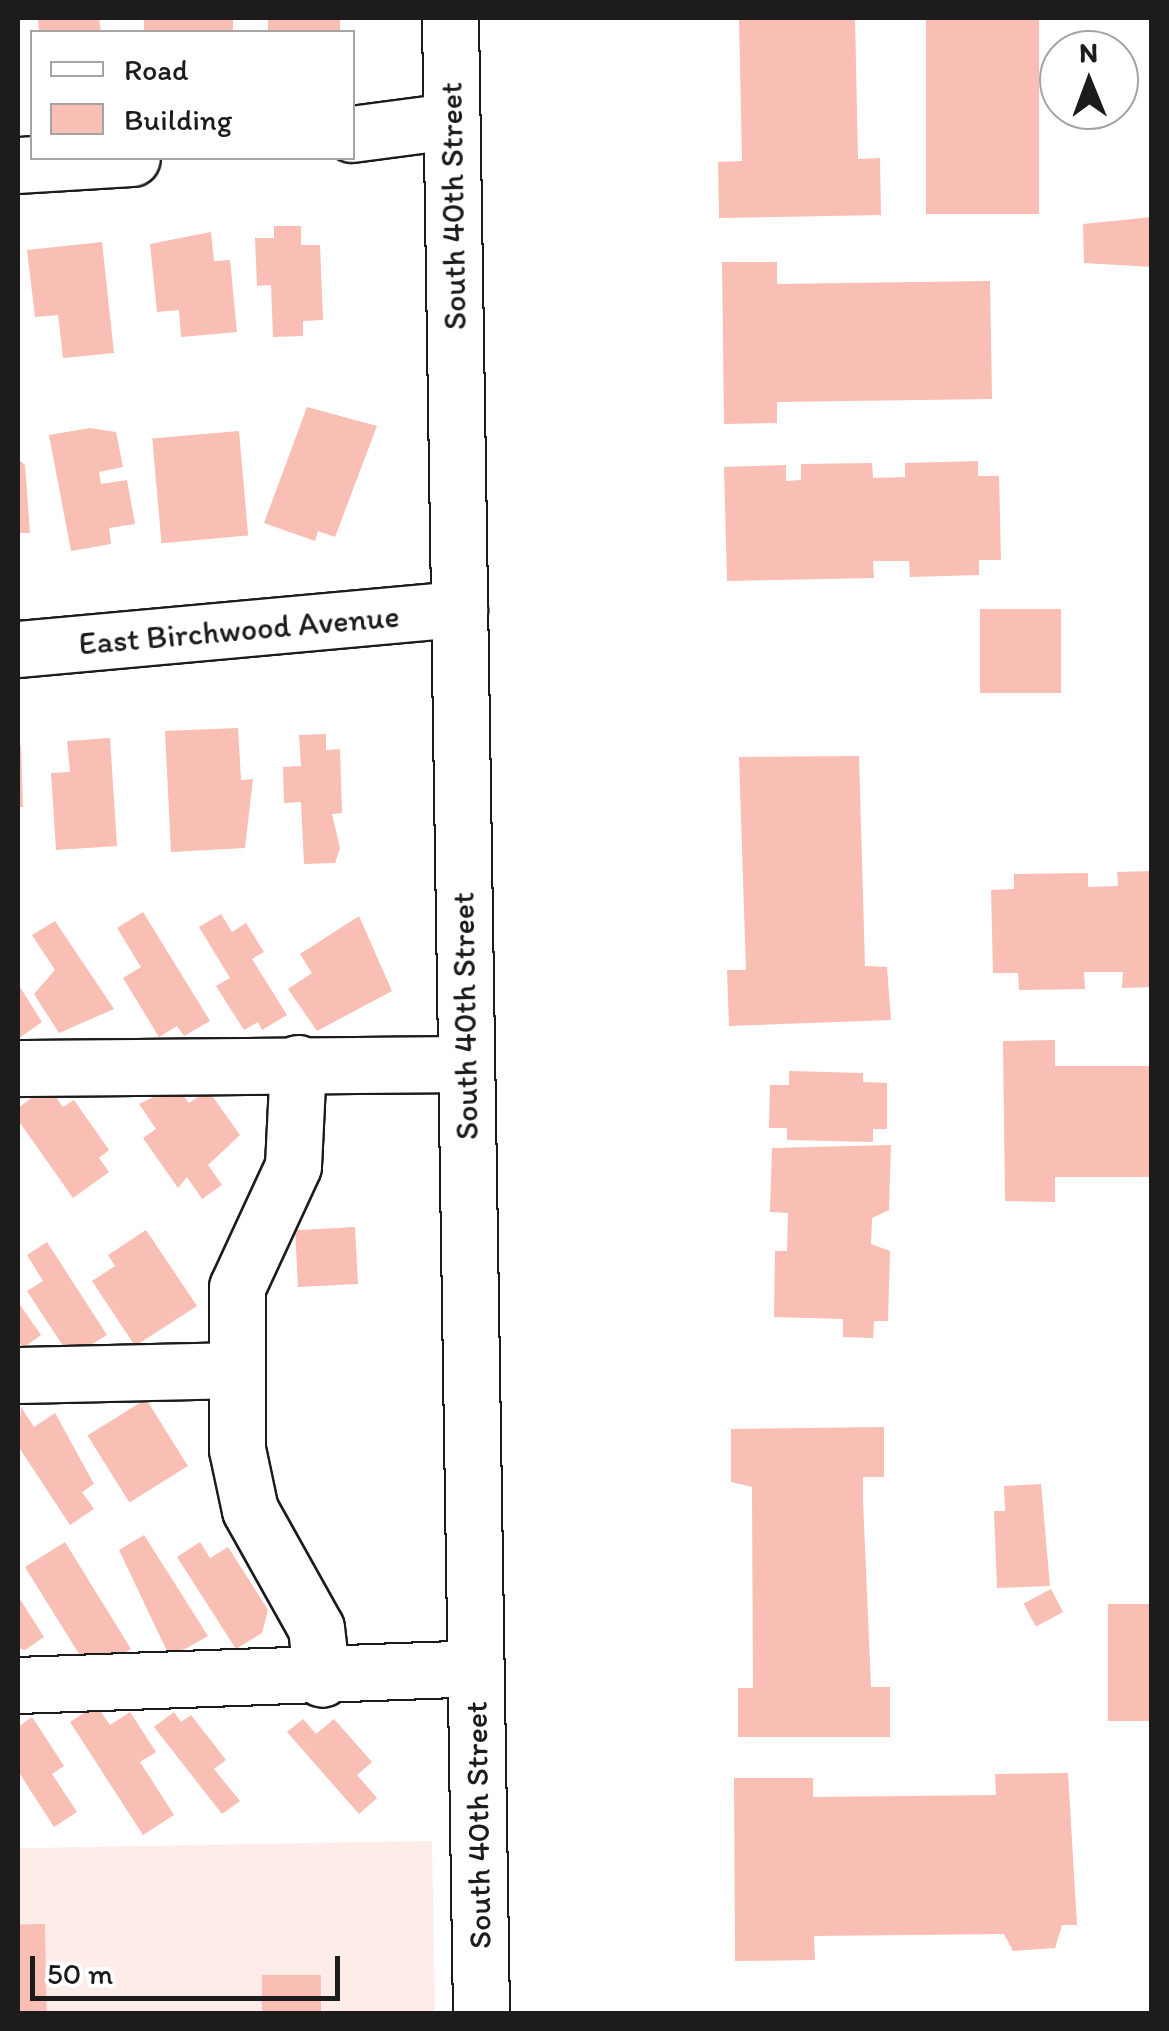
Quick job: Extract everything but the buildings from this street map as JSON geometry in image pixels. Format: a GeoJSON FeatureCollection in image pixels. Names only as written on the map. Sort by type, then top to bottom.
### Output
{"type":"FeatureCollection","features":[{"type":"Feature","properties":{"kind":"street","name":"South 40th Street"},"geometry":{"type":"LineString","coordinates":[[450,18],[481,2014]]}},
{"type":"Feature","properties":{"kind":"street"},"geometry":{"type":"LineString","coordinates":[[355,134],[451,122]]}},
{"type":"Feature","properties":{"kind":"street"},"geometry":{"type":"LineString","coordinates":[[18,165],[99,160]]}},
{"type":"Feature","properties":{"kind":"street","name":"East Birchwood Avenue"},"geometry":{"type":"LineString","coordinates":[[18,649],[459,608]]}},
{"type":"Feature","properties":{"kind":"street"},"geometry":{"type":"LineString","coordinates":[[298,1063],[293,1166],[237,1287],[234,1370],[243,1491],[308,1608],[322,1679]]}},
{"type":"Feature","properties":{"kind":"street"},"geometry":{"type":"LineString","coordinates":[[18,1068],[466,1064]]}},
{"type":"Feature","properties":{"kind":"street"},"geometry":{"type":"LineString","coordinates":[[18,1375],[234,1370]]}},
{"type":"Feature","properties":{"kind":"street"},"geometry":{"type":"LineString","coordinates":[[18,1686],[322,1679],[476,1668]]}},
{"type":"Feature","properties":{"kind":"shaded area"},"geometry":{"type":"Polygon","coordinates":[[[432,1841],[435,2013],[21,2014],[18,1848],[432,1841]]]}}]}
